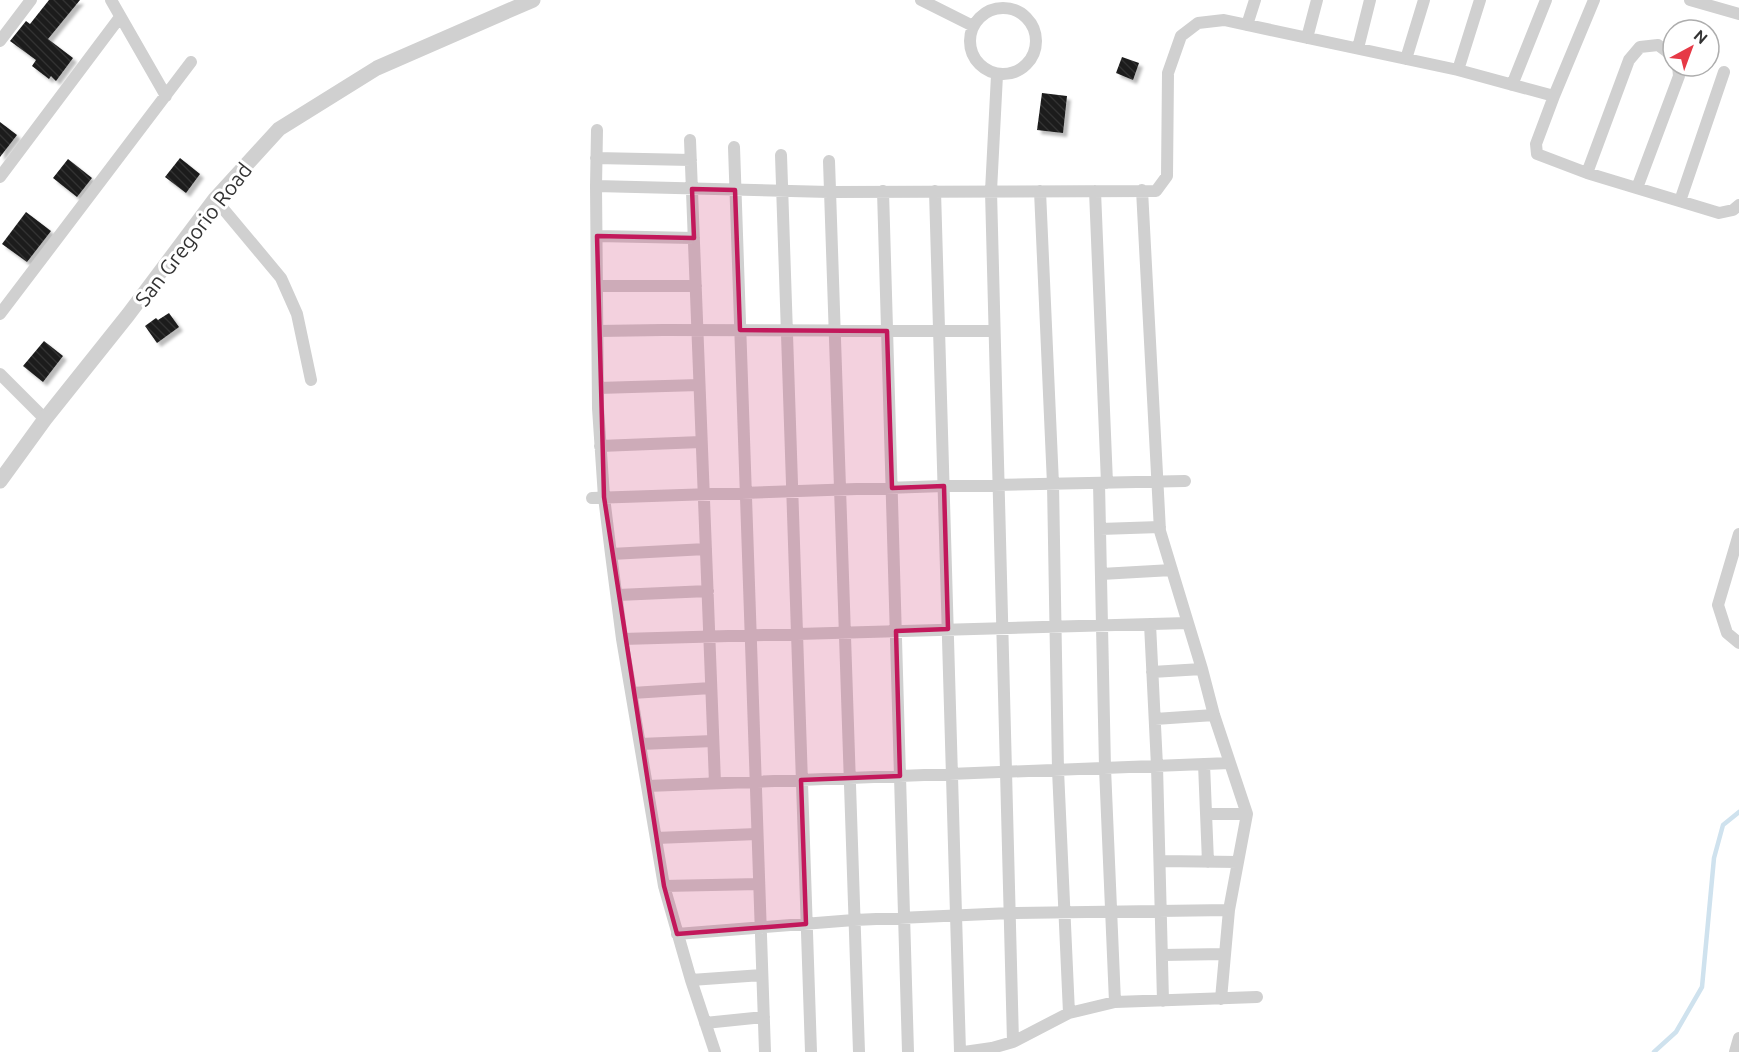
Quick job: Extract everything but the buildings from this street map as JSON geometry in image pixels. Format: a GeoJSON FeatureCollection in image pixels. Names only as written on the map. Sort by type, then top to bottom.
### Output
{"type":"FeatureCollection","features":[{"type":"Feature","properties":{"kind":"street"},"geometry":{"type":"LineString","coordinates":[[0,41],[31,0]]}},
{"type":"Feature","properties":{"kind":"street"},"geometry":{"type":"LineString","coordinates":[[111,0],[166,96]]}},
{"type":"Feature","properties":{"kind":"street","name":"San Gregorio Road"},"geometry":{"type":"LineString","coordinates":[[0,479],[215,199],[279,129],[377,68],[533,0]]}},
{"type":"Feature","properties":{"kind":"street"},"geometry":{"type":"LineString","coordinates":[[921,0],[973,26]]}},
{"type":"Feature","properties":{"kind":"street"},"geometry":{"type":"LineString","coordinates":[[1247,25],[1255,0]]}},
{"type":"Feature","properties":{"kind":"street"},"geometry":{"type":"LineString","coordinates":[[1307,38],[1317,0]]}},
{"type":"Feature","properties":{"kind":"street"},"geometry":{"type":"LineString","coordinates":[[1358,48],[1370,0]]}},
{"type":"Feature","properties":{"kind":"street"},"geometry":{"type":"LineString","coordinates":[[1406,59],[1424,0]]}},
{"type":"Feature","properties":{"kind":"street"},"geometry":{"type":"LineString","coordinates":[[1458,70],[1480,0]]}},
{"type":"Feature","properties":{"kind":"street"},"geometry":{"type":"LineString","coordinates":[[1512,85],[1546,0]]}},
{"type":"Feature","properties":{"kind":"street"},"geometry":{"type":"LineString","coordinates":[[1594,0],[1536,144],[1537,154],[1587,173],[1719,213],[1733,210],[1739,205]]}},
{"type":"Feature","properties":{"kind":"street"},"geometry":{"type":"LineString","coordinates":[[1690,0],[1739,14]]}},
{"type":"Feature","properties":{"kind":"street"},"geometry":{"type":"LineString","coordinates":[[999,7],[1016,10],[1029,19],[1036,34],[1036,51],[1028,65],[1014,74],[998,75],[983,69],[973,56],[969,41],[973,26],[983,14],[999,7]]}},
{"type":"Feature","properties":{"kind":"street"},"geometry":{"type":"LineString","coordinates":[[0,177],[120,17]]}},
{"type":"Feature","properties":{"kind":"street"},"geometry":{"type":"LineString","coordinates":[[596,186],[829,192],[1156,191],[1167,176],[1168,73],[1181,36],[1198,23],[1224,20],[1458,70],[1554,96]]}},
{"type":"Feature","properties":{"kind":"street"},"geometry":{"type":"LineString","coordinates":[[1587,173],[1629,60],[1640,47],[1658,45],[1661,47]]}},
{"type":"Feature","properties":{"kind":"street"},"geometry":{"type":"LineString","coordinates":[[0,314],[191,62]]}},
{"type":"Feature","properties":{"kind":"street"},"geometry":{"type":"LineString","coordinates":[[1680,201],[1724,72]]}},
{"type":"Feature","properties":{"kind":"street"},"geometry":{"type":"LineString","coordinates":[[998,75],[991,191],[1013,1042]]}},
{"type":"Feature","properties":{"kind":"street"},"geometry":{"type":"LineString","coordinates":[[1637,188],[1678,78]]}},
{"type":"Feature","properties":{"kind":"street"},"geometry":{"type":"LineString","coordinates":[[597,130],[600,446],[598,498],[618,595],[622,639],[664,886],[715,1052]]}},
{"type":"Feature","properties":{"kind":"street"},"geometry":{"type":"LineString","coordinates":[[690,140],[715,783]]}},
{"type":"Feature","properties":{"kind":"street"},"geometry":{"type":"LineString","coordinates":[[734,147],[765,1052]]}},
{"type":"Feature","properties":{"kind":"street"},"geometry":{"type":"LineString","coordinates":[[781,155],[811,1052]]}},
{"type":"Feature","properties":{"kind":"street"},"geometry":{"type":"LineString","coordinates":[[596,158],[691,160]]}},
{"type":"Feature","properties":{"kind":"street"},"geometry":{"type":"LineString","coordinates":[[829,161],[859,1052]]}},
{"type":"Feature","properties":{"kind":"street"},"geometry":{"type":"LineString","coordinates":[[1142,190],[1160,528],[1214,715],[1247,814],[1229,910],[1221,999]]}},
{"type":"Feature","properties":{"kind":"street"},"geometry":{"type":"LineString","coordinates":[[883,191],[908,1052]]}},
{"type":"Feature","properties":{"kind":"street"},"geometry":{"type":"LineString","coordinates":[[935,191],[962,1052],[991,1050],[1013,1042],[1069,1013],[1115,1002],[1257,998]]}},
{"type":"Feature","properties":{"kind":"street"},"geometry":{"type":"LineString","coordinates":[[1040,191],[1053,484],[1058,770],[1069,1013]]}},
{"type":"Feature","properties":{"kind":"street"},"geometry":{"type":"LineString","coordinates":[[1095,191],[1103,483],[1100,529],[1105,768],[1115,1002]]}},
{"type":"Feature","properties":{"kind":"street"},"geometry":{"type":"LineString","coordinates":[[215,199],[281,278],[297,314],[311,380]]}},
{"type":"Feature","properties":{"kind":"street"},"geometry":{"type":"LineString","coordinates":[[597,236],[694,238]]}},
{"type":"Feature","properties":{"kind":"street"},"geometry":{"type":"LineString","coordinates":[[597,286],[696,286]]}},
{"type":"Feature","properties":{"kind":"street"},"geometry":{"type":"LineString","coordinates":[[598,331],[994,331]]}},
{"type":"Feature","properties":{"kind":"street"},"geometry":{"type":"LineString","coordinates":[[0,374],[45,418]]}},
{"type":"Feature","properties":{"kind":"street"},"geometry":{"type":"LineString","coordinates":[[598,388],[699,385]]}},
{"type":"Feature","properties":{"kind":"street"},"geometry":{"type":"LineString","coordinates":[[600,446],[701,442]]}},
{"type":"Feature","properties":{"kind":"street"},"geometry":{"type":"LineString","coordinates":[[598,498],[840,489],[1185,481]]}},
{"type":"Feature","properties":{"kind":"street"},"geometry":{"type":"LineString","coordinates":[[1100,529],[1160,528]]}},
{"type":"Feature","properties":{"kind":"street"},"geometry":{"type":"LineString","coordinates":[[1739,534],[1735,562],[1718,605],[1727,633],[1739,643]]}},
{"type":"Feature","properties":{"kind":"street"},"geometry":{"type":"LineString","coordinates":[[611,554],[706,549]]}},
{"type":"Feature","properties":{"kind":"street"},"geometry":{"type":"LineString","coordinates":[[1101,574],[1172,570]]}},
{"type":"Feature","properties":{"kind":"street"},"geometry":{"type":"LineString","coordinates":[[618,595],[708,591]]}},
{"type":"Feature","properties":{"kind":"street"},"geometry":{"type":"LineString","coordinates":[[622,639],[1188,623]]}},
{"type":"Feature","properties":{"kind":"street"},"geometry":{"type":"LineString","coordinates":[[1150,624],[1157,766],[1163,1001]]}},
{"type":"Feature","properties":{"kind":"street"},"geometry":{"type":"LineString","coordinates":[[1152,672],[1202,669]]}},
{"type":"Feature","properties":{"kind":"street"},"geometry":{"type":"LineString","coordinates":[[632,693],[711,688]]}},
{"type":"Feature","properties":{"kind":"street"},"geometry":{"type":"LineString","coordinates":[[1155,719],[1214,715]]}},
{"type":"Feature","properties":{"kind":"street"},"geometry":{"type":"LineString","coordinates":[[640,744],[713,741]]}},
{"type":"Feature","properties":{"kind":"street"},"geometry":{"type":"LineString","coordinates":[[647,786],[1230,763]]}},
{"type":"Feature","properties":{"kind":"street"},"geometry":{"type":"LineString","coordinates":[[1204,764],[1208,862]]}},
{"type":"Feature","properties":{"kind":"street"},"geometry":{"type":"LineString","coordinates":[[1206,814],[1247,814]]}},
{"type":"Feature","properties":{"kind":"street"},"geometry":{"type":"LineString","coordinates":[[656,838],[757,834]]}},
{"type":"Feature","properties":{"kind":"street"},"geometry":{"type":"LineString","coordinates":[[1160,861],[1238,862]]}},
{"type":"Feature","properties":{"kind":"street"},"geometry":{"type":"LineString","coordinates":[[664,886],[759,884]]}},
{"type":"Feature","properties":{"kind":"street"},"geometry":{"type":"LineString","coordinates":[[677,933],[854,920],[1011,913],[1229,910]]}},
{"type":"Feature","properties":{"kind":"street"},"geometry":{"type":"LineString","coordinates":[[1162,955],[1225,954]]}},
{"type":"Feature","properties":{"kind":"street"},"geometry":{"type":"LineString","coordinates":[[691,980],[762,975]]}},
{"type":"Feature","properties":{"kind":"street"},"geometry":{"type":"LineString","coordinates":[[705,1023],[764,1017]]}},
{"type":"Feature","properties":{"kind":"street"},"geometry":{"type":"LineString","coordinates":[[1735,1052],[1739,1038]]}},
{"type":"Feature","properties":{"kind":"highlighted area"},"geometry":{"type":"Polygon","coordinates":[[[692,189],[735,190],[740,330],[887,331],[892,488],[944,486],[948,629],[896,631],[900,776],[801,780],[806,924],[677,934],[664,886],[604,497],[597,236],[694,238],[692,189]]]}},
{"type":"Feature","properties":{"kind":"waterway"},"geometry":{"type":"LineString","coordinates":[[1654,1052],[1676,1032],[1702,987],[1714,858],[1723,825],[1739,812]]}}]}
